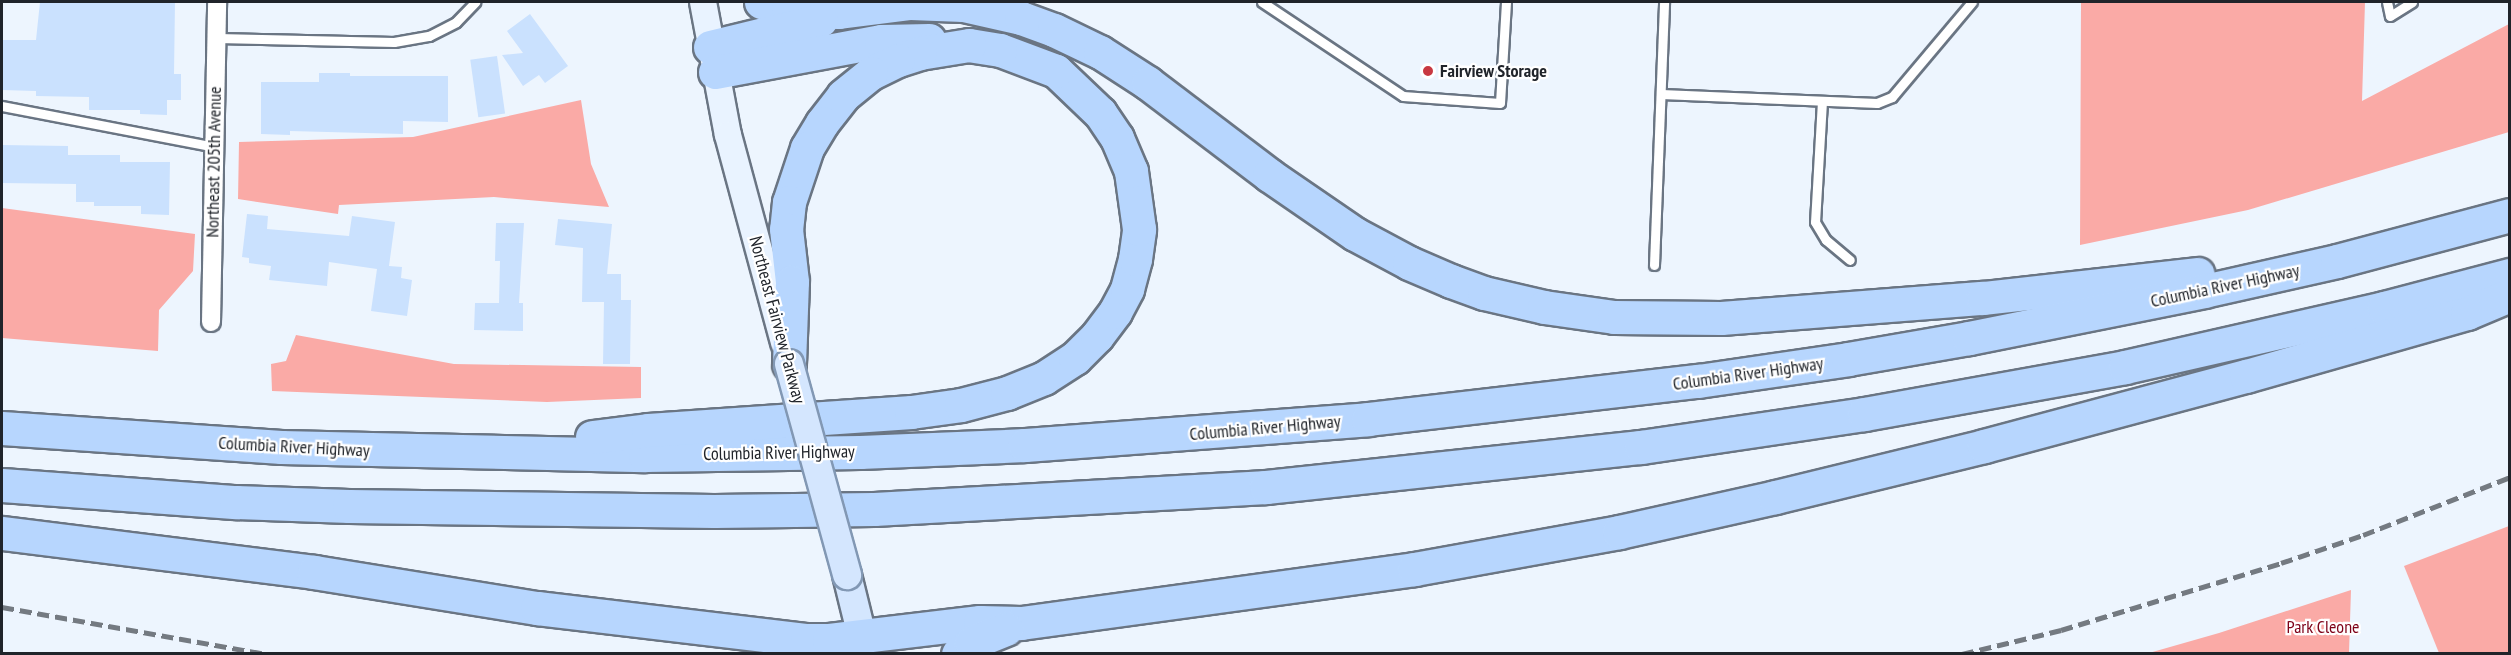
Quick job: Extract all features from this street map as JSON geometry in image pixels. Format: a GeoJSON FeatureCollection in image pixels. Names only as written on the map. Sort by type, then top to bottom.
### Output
{"type":"FeatureCollection","features":[{"type":"Feature","properties":{"kind":"highway"},"geometry":{"type":"LineString","coordinates":[[761,2],[788,9],[839,12],[884,5],[941,3],[989,10],[1053,30],[1100,52],[1148,82],[1314,207],[1400,259],[1484,293],[1580,313],[1614,317],[1710,318],[1843,310],[2337,261]]}},
{"type":"Feature","properties":{"kind":"highway"},"geometry":{"type":"LineString","coordinates":[[712,59],[839,12]]}},
{"type":"Feature","properties":{"kind":"highway"},"geometry":{"type":"LineString","coordinates":[[478,453],[648,430],[911,412],[951,406],[1007,393],[1044,378],[1075,358],[1097,336],[1115,312],[1126,289],[1135,259],[1139,229],[1137,198],[1131,171],[1117,138],[1100,112],[1056,72],[1000,50],[914,38],[712,59]]}},
{"type":"Feature","properties":{"kind":"highway"},"geometry":{"type":"LineString","coordinates":[[789,364],[792,282],[786,229],[797,172],[807,148],[822,123],[843,96],[871,73],[920,52],[969,45]]}},
{"type":"Feature","properties":{"kind":"highway","name":"Columbia River Highway"},"geometry":{"type":"LineString","coordinates":[[2,428],[281,447],[645,455],[860,452],[1180,435],[1368,419],[1554,399],[1848,359],[2087,316],[2337,261],[2510,215]]}},
{"type":"Feature","properties":{"kind":"highway"},"geometry":{"type":"LineString","coordinates":[[2,485],[236,502],[494,510],[714,511],[886,508],[1266,487],[1641,447],[1918,405],[2125,367],[2257,338],[2510,275]]}},
{"type":"Feature","properties":{"kind":"highway"},"geometry":{"type":"LineString","coordinates":[[2,533],[314,572],[537,608],[867,648],[981,622],[1021,623],[1414,569],[1608,534],[1764,500],[1984,446],[2246,376],[2467,313],[2510,295]]}},
{"type":"Feature","properties":{"kind":"highway"},"geometry":{"type":"LineString","coordinates":[[958,654],[990,634],[1021,623]]}},
{"type":"Feature","properties":{"kind":"main road","name":"Northeast Fairview Parkway"},"geometry":{"type":"LineString","coordinates":[[703,2],[728,135],[867,648]]}},
{"type":"Feature","properties":{"kind":"street","name":"Northeast 205th Avenue"},"geometry":{"type":"LineString","coordinates":[[211,322],[217,2]]}},
{"type":"Feature","properties":{"kind":"lane"},"geometry":{"type":"LineString","coordinates":[[217,38],[394,42],[429,36],[456,22],[475,2]]}},
{"type":"Feature","properties":{"kind":"lane"},"geometry":{"type":"LineString","coordinates":[[1262,2],[1403,96],[1500,103],[1506,2]]}},
{"type":"Feature","properties":{"kind":"lane"},"geometry":{"type":"LineString","coordinates":[[1654,266],[1664,2]]}},
{"type":"Feature","properties":{"kind":"lane"},"geometry":{"type":"LineString","coordinates":[[1661,94],[1877,103],[1892,97],[1972,2]]}},
{"type":"Feature","properties":{"kind":"lane"},"geometry":{"type":"LineString","coordinates":[[2386,2],[2390,16],[2412,2]]}},
{"type":"Feature","properties":{"kind":"lane"},"geometry":{"type":"LineString","coordinates":[[1822,101],[1815,222],[1826,240],[1850,260]]}},
{"type":"Feature","properties":{"kind":"lane"},"geometry":{"type":"LineString","coordinates":[[2,106],[214,147]]}},
{"type":"Feature","properties":{"kind":"green space"},"geometry":{"type":"Polygon","coordinates":[[[2081,2],[2365,2],[2362,101],[2509,24],[2509,132],[2248,210],[2080,245],[2081,2]]]}},
{"type":"Feature","properties":{"kind":"green space"},"geometry":{"type":"Polygon","coordinates":[[[581,100],[591,164],[609,207],[494,197],[339,205],[338,214],[238,199],[239,142],[413,137],[581,100]]]}},
{"type":"Feature","properties":{"kind":"green space"},"geometry":{"type":"Polygon","coordinates":[[[2,208],[195,234],[193,271],[159,310],[158,351],[2,338],[2,208]]]}},
{"type":"Feature","properties":{"kind":"green space"},"geometry":{"type":"Polygon","coordinates":[[[296,335],[454,364],[641,367],[641,398],[547,402],[272,391],[271,364],[286,361],[296,335]]]}},
{"type":"Feature","properties":{"kind":"green space"},"geometry":{"type":"Polygon","coordinates":[[[2509,526],[2509,653],[2439,653],[2404,566],[2509,526]]]}},
{"type":"Feature","properties":{"kind":"green space","name":"Park Cleone"},"geometry":{"type":"Polygon","coordinates":[[[2351,590],[2349,653],[2149,653],[2219,633],[2351,590]]]}},
{"type":"Feature","properties":{"kind":"building"},"geometry":{"type":"Polygon","coordinates":[[[40,2],[175,2],[174,74],[181,74],[181,100],[167,100],[167,115],[140,114],[140,110],[89,110],[89,97],[36,96],[36,91],[2,90],[2,40],[36,40],[40,2]]]}},
{"type":"Feature","properties":{"kind":"building"},"geometry":{"type":"Polygon","coordinates":[[[530,14],[568,66],[545,83],[539,75],[523,86],[502,55],[523,53],[507,31],[530,14]]]}},
{"type":"Feature","properties":{"kind":"building"},"geometry":{"type":"Polygon","coordinates":[[[497,56],[505,113],[478,117],[470,60],[497,56]]]}},
{"type":"Feature","properties":{"kind":"building"},"geometry":{"type":"Polygon","coordinates":[[[319,73],[350,73],[350,76],[448,76],[448,122],[403,121],[403,134],[290,131],[290,135],[261,134],[261,82],[319,82],[319,73]]]}},
{"type":"Feature","properties":{"kind":"building"},"geometry":{"type":"Polygon","coordinates":[[[2,145],[68,146],[68,155],[120,155],[120,162],[170,162],[169,215],[141,214],[141,206],[94,206],[94,202],[76,202],[76,184],[2,183],[2,145]]]}},
{"type":"Feature","properties":{"kind":"building"},"geometry":{"type":"Polygon","coordinates":[[[247,214],[268,216],[267,229],[349,236],[352,216],[395,222],[389,266],[402,267],[401,278],[412,280],[407,316],[371,311],[377,269],[329,262],[327,286],[269,280],[271,266],[249,263],[249,258],[242,257],[247,214]]]}},
{"type":"Feature","properties":{"kind":"building"},"geometry":{"type":"Polygon","coordinates":[[[558,219],[612,224],[607,274],[621,274],[621,300],[631,300],[630,364],[603,364],[604,302],[582,302],[583,248],[555,245],[558,219]]]}},
{"type":"Feature","properties":{"kind":"building"},"geometry":{"type":"Polygon","coordinates":[[[496,223],[524,223],[519,303],[523,303],[523,331],[474,330],[475,303],[499,303],[500,261],[495,261],[496,223]]]}},
{"type":"Feature","properties":{"kind":"railway"},"geometry":{"type":"LineString","coordinates":[[1962,654],[2061,630],[2281,563],[2363,535],[2510,477]]}},
{"type":"Feature","properties":{"kind":"railway"},"geometry":{"type":"LineString","coordinates":[[2,607],[266,654]]}},
{"type":"Feature","properties":{"kind":"place","name":"Fairview Storage"},"geometry":{"type":"Point","coordinates":[1428,71]}}]}
